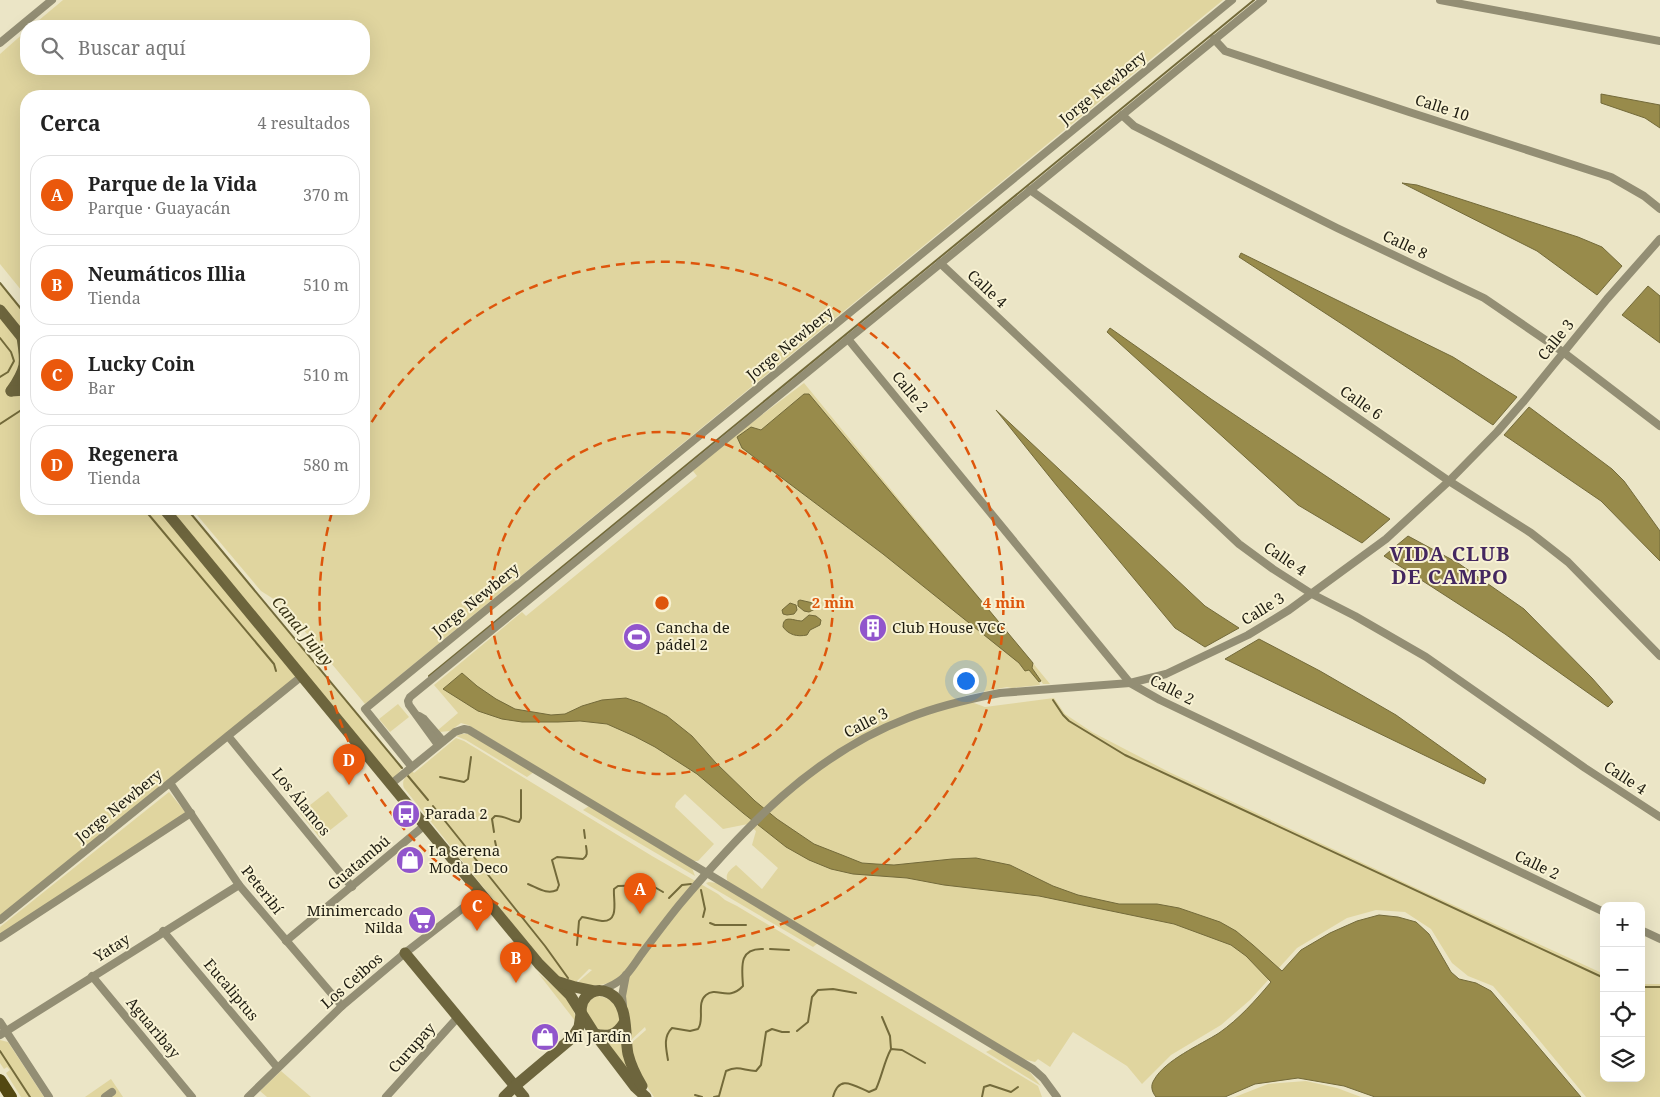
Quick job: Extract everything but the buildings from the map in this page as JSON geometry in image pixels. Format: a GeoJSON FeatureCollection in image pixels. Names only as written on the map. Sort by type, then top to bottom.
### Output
{"type":"FeatureCollection","features":[{"type":"Feature","properties":{"kind":"main road"},"geometry":{"type":"LineString","coordinates":[[0,310],[20,334]]}},
{"type":"Feature","properties":{"kind":"main road"},"geometry":{"type":"LineString","coordinates":[[10,391],[20,377]]}},
{"type":"Feature","properties":{"kind":"main road"},"geometry":{"type":"LineString","coordinates":[[0,398],[20,385]]}},
{"type":"Feature","properties":{"kind":"main road"},"geometry":{"type":"LineString","coordinates":[[10,391],[20,390]]}},
{"type":"Feature","properties":{"kind":"main road"},"geometry":{"type":"LineString","coordinates":[[169,515],[539,964],[570,995],[594,1034],[635,1087],[646,1097]]}},
{"type":"Feature","properties":{"kind":"main road"},"geometry":{"type":"LineString","coordinates":[[406,953],[524,1097]]}},
{"type":"Feature","properties":{"kind":"main road"},"geometry":{"type":"LineString","coordinates":[[555,980],[575,988],[599,991],[617,999],[624,1010],[624,1023],[631,1064],[646,1097]]}},
{"type":"Feature","properties":{"kind":"main road"},"geometry":{"type":"LineString","coordinates":[[572,1038],[579,1027],[583,1001],[586,997],[599,991]]}},
{"type":"Feature","properties":{"kind":"main road"},"geometry":{"type":"LineString","coordinates":[[504,1097],[572,1038],[583,1033],[613,1035],[618,1032],[624,1023]]}},
{"type":"Feature","properties":{"kind":"main road"},"geometry":{"type":"LineString","coordinates":[[0,1080],[11,1097]]}},
{"type":"Feature","properties":{"kind":"street"},"geometry":{"type":"LineString","coordinates":[[28,20],[52,0]]}},
{"type":"Feature","properties":{"kind":"street","name":"Jorge Newbery"},"geometry":{"type":"LineString","coordinates":[[411,766],[365,710],[1232,0]]}},
{"type":"Feature","properties":{"kind":"street"},"geometry":{"type":"LineString","coordinates":[[440,743],[420,722],[408,700],[410,697],[694,467],[1263,0]]}},
{"type":"Feature","properties":{"kind":"street"},"geometry":{"type":"LineString","coordinates":[[1440,0],[1660,41]]}},
{"type":"Feature","properties":{"kind":"street"},"geometry":{"type":"LineString","coordinates":[[0,43],[20,26]]}},
{"type":"Feature","properties":{"kind":"street","name":"Calle 10"},"geometry":{"type":"LineString","coordinates":[[1214,40],[1226,51],[1611,177],[1644,196],[1660,209]]}},
{"type":"Feature","properties":{"kind":"street","name":"Calle 8"},"geometry":{"type":"LineString","coordinates":[[1122,115],[1134,126],[1337,228],[1484,298],[1563,352],[1660,426]]}},
{"type":"Feature","properties":{"kind":"street","name":"Calle 6"},"geometry":{"type":"LineString","coordinates":[[1030,190],[1145,272],[1449,481],[1532,533],[1568,562],[1660,656]]}},
{"type":"Feature","properties":{"kind":"street","name":"Calle 3"},"geometry":{"type":"LineString","coordinates":[[626,975],[660,929],[728,850],[768,808],[803,777],[877,731],[943,706],[1000,693],[1130,683],[1166,674],[1248,635],[1312,594],[1386,539],[1449,481],[1498,432],[1607,299],[1660,239]]}},
{"type":"Feature","properties":{"kind":"street","name":"Calle 4"},"geometry":{"type":"LineString","coordinates":[[940,264],[1239,544],[1312,594],[1355,616],[1426,657],[1585,768],[1660,817]]}},
{"type":"Feature","properties":{"kind":"street","name":"Calle 2"},"geometry":{"type":"LineString","coordinates":[[848,339],[1130,683],[1160,700],[1600,910]]}},
{"type":"Feature","properties":{"kind":"street","name":"Jorge Newbery"},"geometry":{"type":"LineString","coordinates":[[0,920],[302,676]]}},
{"type":"Feature","properties":{"kind":"street"},"geometry":{"type":"LineString","coordinates":[[391,784],[455,732],[464,729],[469,730],[1033,1069],[1057,1097]]}},
{"type":"Feature","properties":{"kind":"street","name":"Los Álamos"},"geometry":{"type":"LineString","coordinates":[[228,736],[352,887]]}},
{"type":"Feature","properties":{"kind":"street","name":"Peteribí"},"geometry":{"type":"LineString","coordinates":[[170,783],[239,885],[342,1006]]}},
{"type":"Feature","properties":{"kind":"street"},"geometry":{"type":"LineString","coordinates":[[0,938],[191,813]]}},
{"type":"Feature","properties":{"kind":"street","name":"Guatambú"},"geometry":{"type":"LineString","coordinates":[[286,941],[425,826]]}},
{"type":"Feature","properties":{"kind":"street","name":"Yatay"},"geometry":{"type":"LineString","coordinates":[[3,1033],[239,885]]}},
{"type":"Feature","properties":{"kind":"street","name":"Los Ceibos"},"geometry":{"type":"LineString","coordinates":[[248,1097],[342,1006],[481,894]]}},
{"type":"Feature","properties":{"kind":"street","name":"Eucaliptus"},"geometry":{"type":"LineString","coordinates":[[163,931],[278,1067]]}},
{"type":"Feature","properties":{"kind":"street"},"geometry":{"type":"LineString","coordinates":[[1645,932],[1660,940]]}},
{"type":"Feature","properties":{"kind":"street"},"geometry":{"type":"LineString","coordinates":[[599,991],[626,975]]}},
{"type":"Feature","properties":{"kind":"street"},"geometry":{"type":"LineString","coordinates":[[624,1010],[622,996],[626,975]]}},
{"type":"Feature","properties":{"kind":"street","name":"Aguaribay"},"geometry":{"type":"LineString","coordinates":[[92,976],[192,1097]]}},
{"type":"Feature","properties":{"kind":"street","name":"Curupay"},"geometry":{"type":"LineString","coordinates":[[386,1097],[458,1017]]}},
{"type":"Feature","properties":{"kind":"street"},"geometry":{"type":"LineString","coordinates":[[0,1022],[3,1033],[49,1097]]}},
{"type":"Feature","properties":{"kind":"street"},"geometry":{"type":"LineString","coordinates":[[105,1097],[112,1092]]}},
{"type":"Feature","properties":{"kind":"shaded area"},"geometry":{"type":"Polygon","coordinates":[[[63,0],[1223,0],[365,704],[283,605],[261,591],[197,515],[370,515],[370,90],[20,90],[20,289],[0,264],[0,54],[20,36],[20,75],[370,75],[370,20],[39,20],[63,0]]]}},
{"type":"Feature","properties":{"kind":"shaded area"},"geometry":{"type":"Polygon","coordinates":[[[1601,94],[1660,105],[1660,128],[1645,118],[1601,103],[1601,94]]]}},
{"type":"Feature","properties":{"kind":"shaded area"},"geometry":{"type":"Polygon","coordinates":[[[1402,183],[1417,185],[1578,237],[1602,247],[1622,266],[1597,295],[1537,251],[1402,183]]]}},
{"type":"Feature","properties":{"kind":"shaded area"},"geometry":{"type":"Polygon","coordinates":[[[1241,253],[1453,357],[1517,397],[1493,425],[1239,257],[1241,253]]]}},
{"type":"Feature","properties":{"kind":"shaded area"},"geometry":{"type":"Polygon","coordinates":[[[0,283],[20,308],[20,515],[192,515],[402,768],[391,784],[302,676],[0,920],[0,283]]]}},
{"type":"Feature","properties":{"kind":"shaded area"},"geometry":{"type":"Polygon","coordinates":[[[1648,286],[1660,296],[1660,343],[1622,315],[1648,286]]]}},
{"type":"Feature","properties":{"kind":"shaded area"},"geometry":{"type":"Polygon","coordinates":[[[1110,328],[1211,399],[1390,519],[1362,543],[1298,505],[1107,332],[1110,328]]]}},
{"type":"Feature","properties":{"kind":"shaded area"},"geometry":{"type":"Polygon","coordinates":[[[804,383],[1050,684],[1043,684],[1041,681],[1039,682],[1040,685],[1007,687],[960,698],[985,707],[1054,698],[1065,714],[1092,732],[1169,772],[1600,972],[1600,1082],[1645,1082],[1645,984],[1660,984],[1660,1097],[1586,1097],[1493,986],[1468,976],[1452,963],[1431,929],[1405,912],[1376,910],[1347,918],[1297,948],[1250,1000],[1221,1025],[1171,1055],[1142,1084],[1127,1066],[1073,1032],[1050,1067],[1038,1059],[1035,1062],[1023,1059],[728,882],[727,874],[736,865],[762,889],[778,868],[752,845],[756,831],[748,824],[723,829],[685,794],[676,803],[675,807],[714,844],[698,861],[691,861],[468,725],[461,723],[450,731],[439,732],[438,730],[458,713],[434,685],[522,612],[526,616],[697,476],[693,471],[730,439],[804,383]]]}},
{"type":"Feature","properties":{"kind":"shaded area"},"geometry":{"type":"Polygon","coordinates":[[[804,394],[809,394],[1033,663],[1032,668],[1041,681],[1039,682],[1029,670],[1025,671],[1019,663],[883,554],[742,448],[737,437],[751,427],[761,430],[804,394]]]}},
{"type":"Feature","properties":{"kind":"shaded area"},"geometry":{"type":"Polygon","coordinates":[[[1529,407],[1612,469],[1624,481],[1660,531],[1660,561],[1601,501],[1504,435],[1529,407]]]}},
{"type":"Feature","properties":{"kind":"shaded area"},"geometry":{"type":"Polygon","coordinates":[[[996,410],[1205,606],[1239,628],[1205,647],[1175,628],[996,410]]]}},
{"type":"Feature","properties":{"kind":"shaded area"},"geometry":{"type":"Polygon","coordinates":[[[1408,536],[1458,563],[1524,609],[1613,702],[1608,707],[1505,634],[1384,556],[1408,536]]]}},
{"type":"Feature","properties":{"kind":"shaded area"},"geometry":{"type":"Polygon","coordinates":[[[798,601],[813,603],[815,609],[809,612],[804,611],[798,606],[798,601]]]}},
{"type":"Feature","properties":{"kind":"shaded area"},"geometry":{"type":"Polygon","coordinates":[[[790,603],[796,605],[797,610],[794,614],[783,614],[782,610],[790,603]]]}},
{"type":"Feature","properties":{"kind":"shaded area"},"geometry":{"type":"Polygon","coordinates":[[[809,615],[816,616],[821,620],[820,625],[810,630],[807,635],[794,635],[783,627],[783,623],[787,619],[802,621],[809,615]]]}},
{"type":"Feature","properties":{"kind":"shaded area"},"geometry":{"type":"Polygon","coordinates":[[[1259,639],[1320,671],[1396,715],[1486,779],[1484,784],[1225,659],[1259,639]]]}},
{"type":"Feature","properties":{"kind":"shaded area"},"geometry":{"type":"Polygon","coordinates":[[[462,673],[496,699],[515,709],[551,715],[565,714],[602,700],[626,698],[641,703],[667,716],[692,736],[716,763],[755,801],[777,819],[814,844],[862,863],[894,865],[976,858],[1010,865],[1053,886],[1078,895],[1119,904],[1157,904],[1179,908],[1220,922],[1236,931],[1282,971],[1301,950],[1330,933],[1357,921],[1379,915],[1398,917],[1416,922],[1429,934],[1451,972],[1459,979],[1476,983],[1491,991],[1581,1097],[1375,1097],[1344,1086],[1298,1078],[1255,1084],[1225,1097],[1156,1097],[1152,1084],[1166,1066],[1226,1028],[1271,982],[1246,956],[1231,945],[1174,924],[1039,896],[944,885],[907,878],[853,874],[831,869],[809,860],[786,847],[697,774],[634,736],[607,724],[580,721],[522,722],[502,719],[478,711],[443,689],[462,673]]]}},
{"type":"Feature","properties":{"kind":"shaded area"},"geometry":{"type":"Polygon","coordinates":[[[398,704],[409,717],[390,732],[379,719],[398,704]]]}},
{"type":"Feature","properties":{"kind":"shaded area"},"geometry":{"type":"Polygon","coordinates":[[[470,734],[534,772],[527,777],[466,740],[456,736],[470,734]]]}},
{"type":"Feature","properties":{"kind":"shaded area"},"geometry":{"type":"Polygon","coordinates":[[[456,738],[464,741],[725,900],[1038,1086],[1042,1097],[654,1097],[644,1082],[629,1045],[646,1030],[645,1027],[629,1042],[625,987],[614,981],[596,985],[578,982],[592,970],[589,969],[574,984],[562,979],[547,967],[404,788],[404,780],[412,771],[414,773],[456,738]]]}},
{"type":"Feature","properties":{"kind":"shaded area"},"geometry":{"type":"Polygon","coordinates":[[[328,791],[348,816],[320,838],[300,813],[328,791]]]}},
{"type":"Feature","properties":{"kind":"shaded area"},"geometry":{"type":"Polygon","coordinates":[[[169,792],[186,813],[0,934],[0,927],[169,792]]]}},
{"type":"Feature","properties":{"kind":"shaded area"},"geometry":{"type":"Polygon","coordinates":[[[589,806],[692,868],[695,876],[583,810],[589,806]]]}},
{"type":"Feature","properties":{"kind":"shaded area"},"geometry":{"type":"Polygon","coordinates":[[[706,883],[717,883],[818,943],[813,947],[706,883]]]}},
{"type":"Feature","properties":{"kind":"shaded area"},"geometry":{"type":"Polygon","coordinates":[[[538,973],[567,1000],[575,1014],[576,1022],[538,973]]]}},
{"type":"Feature","properties":{"kind":"shaded area"},"geometry":{"type":"Polygon","coordinates":[[[596,996],[610,1000],[616,1007],[620,1021],[615,1030],[596,1028],[586,1013],[587,1003],[596,996]]]}},
{"type":"Feature","properties":{"kind":"shaded area"},"geometry":{"type":"Polygon","coordinates":[[[622,1035],[634,1078],[605,1041],[622,1035]]]}},
{"type":"Feature","properties":{"kind":"shaded area"},"geometry":{"type":"Polygon","coordinates":[[[0,1040],[8,1042],[44,1097],[21,1097],[6,1073],[10,1070],[7,1067],[4,1069],[0,1063],[0,1040]]]}},
{"type":"Feature","properties":{"kind":"shaded area"},"geometry":{"type":"Polygon","coordinates":[[[992,1049],[1029,1071],[1041,1086],[986,1052],[992,1049]]]}},
{"type":"Feature","properties":{"kind":"shaded area"},"geometry":{"type":"Polygon","coordinates":[[[281,1071],[311,1097],[267,1097],[260,1091],[281,1071]]]}},
{"type":"Feature","properties":{"kind":"shaded area"},"geometry":{"type":"Polygon","coordinates":[[[111,1079],[123,1097],[85,1097],[111,1079]]]}},
{"type":"Feature","properties":{"kind":"shaded area"},"geometry":{"type":"Polygon","coordinates":[[[1306,1081],[1337,1088],[1361,1097],[1235,1097],[1268,1084],[1306,1081]]]}},
{"type":"Feature","properties":{"kind":"waterway"},"geometry":{"type":"LineString","coordinates":[[429,676],[1254,0]]}},
{"type":"Feature","properties":{"kind":"waterway","name":"Canal Jujuy"},"geometry":{"type":"LineString","coordinates":[[0,283],[20,308]]}},
{"type":"Feature","properties":{"kind":"waterway"},"geometry":{"type":"LineString","coordinates":[[0,338],[11,352],[14,361],[8,372],[0,377]]}},
{"type":"Feature","properties":{"kind":"waterway"},"geometry":{"type":"LineString","coordinates":[[0,424],[20,411]]}},
{"type":"Feature","properties":{"kind":"waterway"},"geometry":{"type":"LineString","coordinates":[[149,515],[274,664],[276,671]]}},
{"type":"Feature","properties":{"kind":"waterway","name":"Canal Jujuy"},"geometry":{"type":"LineString","coordinates":[[192,515],[402,768]]}},
{"type":"Feature","properties":{"kind":"waterway"},"geometry":{"type":"LineString","coordinates":[[1053,700],[1069,721],[1125,755],[1600,976]]}},
{"type":"Feature","properties":{"kind":"waterway"},"geometry":{"type":"LineString","coordinates":[[440,777],[464,782],[468,779],[471,757]]}},
{"type":"Feature","properties":{"kind":"waterway","name":"Canal Jujuy"},"geometry":{"type":"LineString","coordinates":[[408,776],[428,800]]}},
{"type":"Feature","properties":{"kind":"waterway"},"geometry":{"type":"LineString","coordinates":[[494,832],[492,819],[495,816],[519,822],[521,818],[521,790]]}},
{"type":"Feature","properties":{"kind":"waterway","name":"Canal Jujuy"},"geometry":{"type":"LineString","coordinates":[[433,806],[545,946],[568,978]]}},
{"type":"Feature","properties":{"kind":"waterway"},"geometry":{"type":"LineString","coordinates":[[584,830],[585,838]]}},
{"type":"Feature","properties":{"kind":"waterway"},"geometry":{"type":"LineString","coordinates":[[495,841],[498,855]]}},
{"type":"Feature","properties":{"kind":"waterway"},"geometry":{"type":"LineString","coordinates":[[528,884],[550,892],[557,890],[559,885],[552,860],[557,857],[583,859],[587,852],[586,846]]}},
{"type":"Feature","properties":{"kind":"waterway"},"geometry":{"type":"LineString","coordinates":[[669,898],[682,885],[691,884]]}},
{"type":"Feature","properties":{"kind":"waterway"},"geometry":{"type":"LineString","coordinates":[[577,945],[579,921],[582,917],[602,921],[611,918],[614,910],[614,889],[618,886],[651,885],[663,892]]}},
{"type":"Feature","properties":{"kind":"waterway"},"geometry":{"type":"LineString","coordinates":[[701,890],[705,909],[703,917]]}},
{"type":"Feature","properties":{"kind":"waterway"},"geometry":{"type":"LineString","coordinates":[[710,923],[715,925],[746,925]]}},
{"type":"Feature","properties":{"kind":"waterway"},"geometry":{"type":"LineString","coordinates":[[668,1060],[666,1039],[669,1031],[672,1028],[690,1031],[698,1029],[701,1021],[703,998],[714,992],[728,994],[738,991],[743,986],[742,966],[745,956],[749,952],[763,949]]}},
{"type":"Feature","properties":{"kind":"waterway"},"geometry":{"type":"LineString","coordinates":[[770,949],[789,950]]}},
{"type":"Feature","properties":{"kind":"waterway"},"geometry":{"type":"LineString","coordinates":[[1645,987],[1660,987]]}},
{"type":"Feature","properties":{"kind":"waterway"},"geometry":{"type":"LineString","coordinates":[[797,1031],[808,1022],[812,997],[818,990],[833,989],[856,993]]}},
{"type":"Feature","properties":{"kind":"waterway"},"geometry":{"type":"LineString","coordinates":[[882,1017],[890,1036],[891,1049]]}},
{"type":"Feature","properties":{"kind":"waterway"},"geometry":{"type":"LineString","coordinates":[[714,1097],[719,1096],[726,1071],[738,1068],[756,1071],[761,1065],[766,1032],[772,1029],[789,1032]]}},
{"type":"Feature","properties":{"kind":"waterway"},"geometry":{"type":"LineString","coordinates":[[833,1097],[836,1090],[843,1083],[852,1084],[869,1092],[876,1089],[891,1049],[902,1050],[925,1063]]}},
{"type":"Feature","properties":{"kind":"waterway"},"geometry":{"type":"LineString","coordinates":[[0,1051],[30,1097]]}},
{"type":"Feature","properties":{"kind":"waterway"},"geometry":{"type":"LineString","coordinates":[[982,1097],[984,1087],[990,1085],[1011,1092],[1018,1087]]}},
{"type":"Feature","properties":{"kind":"waterway"},"geometry":{"type":"LineString","coordinates":[[695,1095],[702,1097]]}},
{"type":"Feature","properties":{"kind":"place","name":"Club House VCC"},"geometry":{"type":"Point","coordinates":[873,628]}},
{"type":"Feature","properties":{"kind":"place","name":"Cancha de pádel 2"},"geometry":{"type":"Point","coordinates":[637,637]}},
{"type":"Feature","properties":{"kind":"place","name":"Regenera"},"geometry":{"type":"Point","coordinates":[349,785]}},
{"type":"Feature","properties":{"kind":"place","name":"Parada 2"},"geometry":{"type":"Point","coordinates":[406,814]}},
{"type":"Feature","properties":{"kind":"place","name":"La Serena Moda Deco"},"geometry":{"type":"Point","coordinates":[410,860]}},
{"type":"Feature","properties":{"kind":"place","name":"Parque de la Vida"},"geometry":{"type":"Point","coordinates":[640,914]}},
{"type":"Feature","properties":{"kind":"place","name":"Minimercado Nilda"},"geometry":{"type":"Point","coordinates":[422,920]}},
{"type":"Feature","properties":{"kind":"place","name":"Lucky Coin"},"geometry":{"type":"Point","coordinates":[477,931]}},
{"type":"Feature","properties":{"kind":"place","name":"Neumáticos Illia"},"geometry":{"type":"Point","coordinates":[516,983]}},
{"type":"Feature","properties":{"kind":"place","name":"Mi Jardín"},"geometry":{"type":"Point","coordinates":[545,1037]}},
{"type":"Feature","properties":{"kind":"district","name":"VIDA CLUB DE CAMPO"},"geometry":{"type":"Point","coordinates":[1450,566]}}]}
